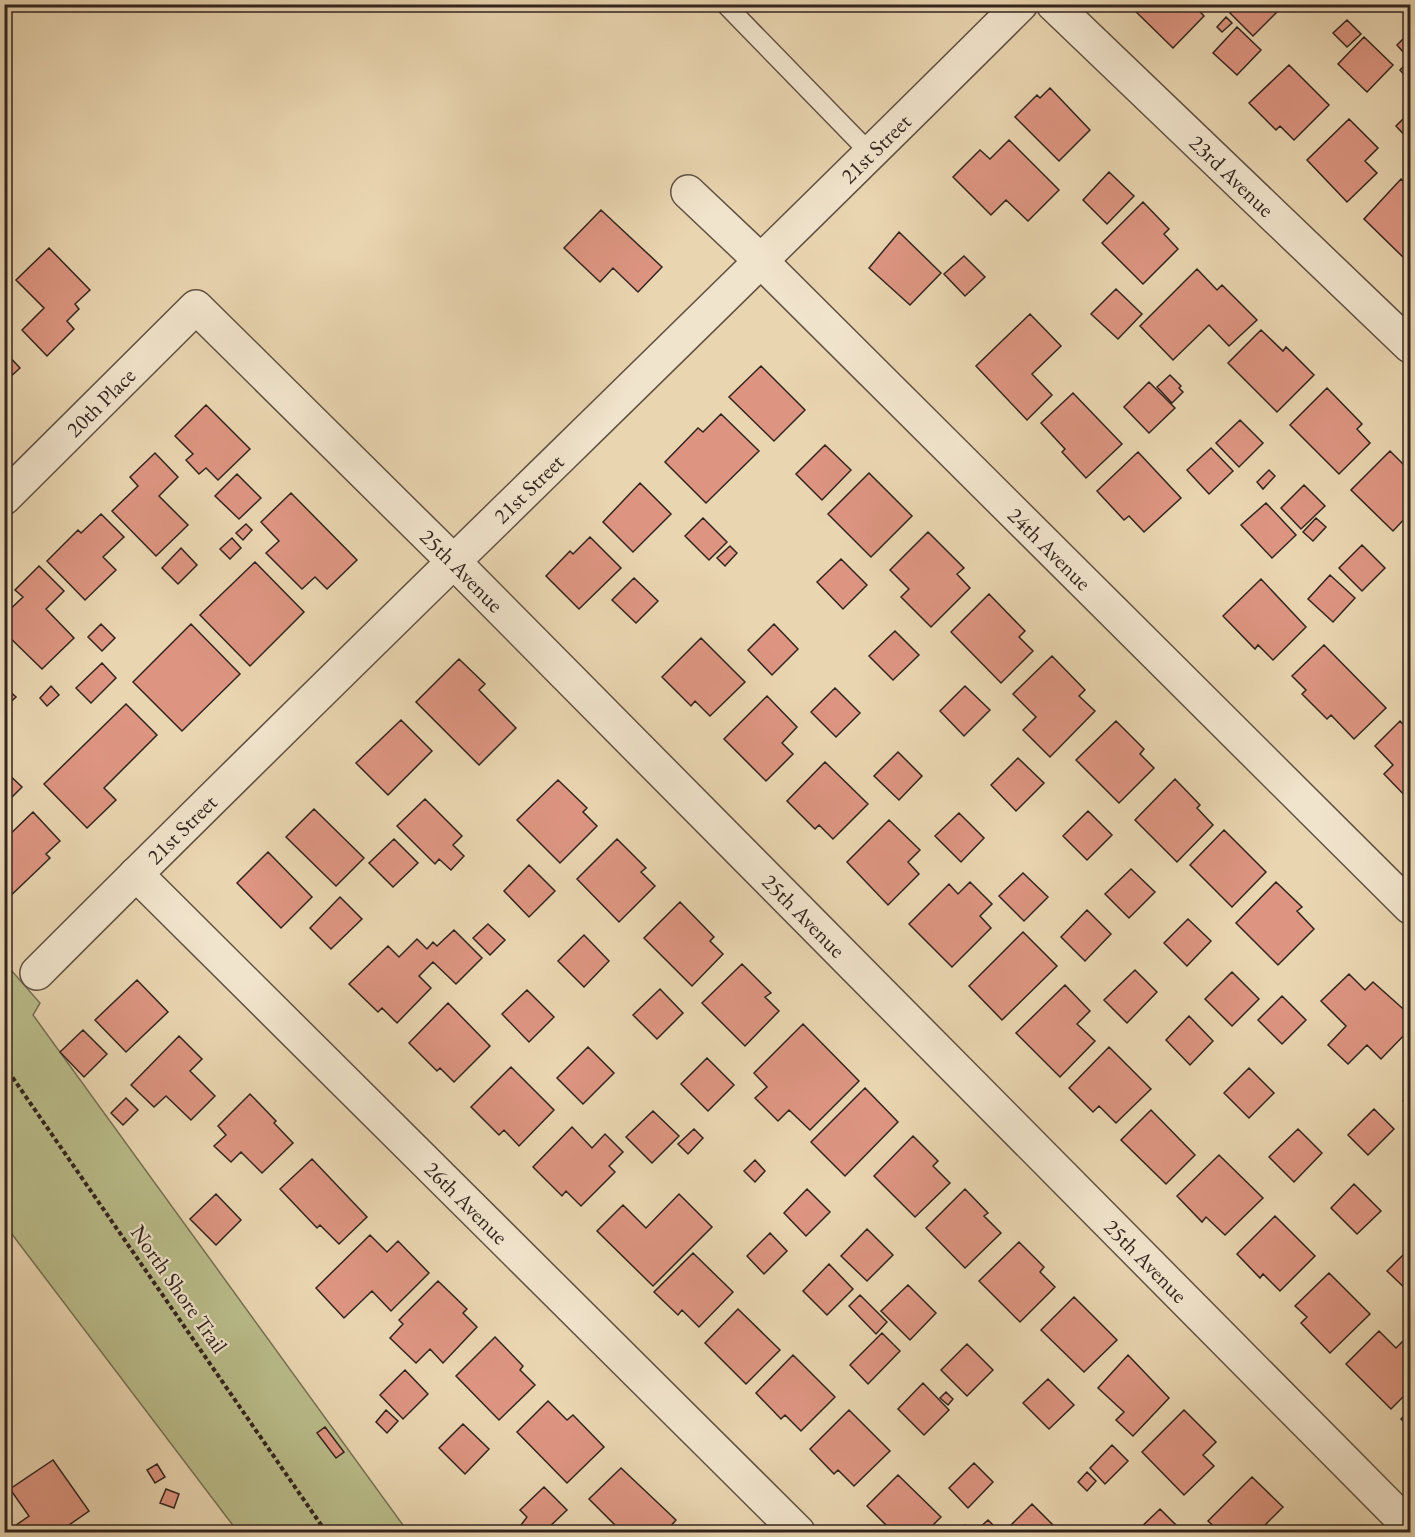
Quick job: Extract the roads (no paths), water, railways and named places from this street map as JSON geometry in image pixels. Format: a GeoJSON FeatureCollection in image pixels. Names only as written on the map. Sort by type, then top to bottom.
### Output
{"type":"FeatureCollection","features":[{"type":"Feature","properties":{"kind":"street","name":"21st Street"},"geometry":{"type":"LineString","coordinates":[[37,973],[453,561],[762,262],[1021,4]]}},
{"type":"Feature","properties":{"kind":"street","name":"23rd Avenue"},"geometry":{"type":"LineString","coordinates":[[1053,4],[1410,346]]}},
{"type":"Feature","properties":{"kind":"street","name":"24th Avenue"},"geometry":{"type":"LineString","coordinates":[[688,192],[762,262],[1410,907]]}},
{"type":"Feature","properties":{"kind":"street","name":"25th Avenue"},"geometry":{"type":"LineString","coordinates":[[196,307],[453,561],[1410,1527]]}},
{"type":"Feature","properties":{"kind":"street","name":"20th Place"},"geometry":{"type":"LineString","coordinates":[[4,498],[196,307]]}},
{"type":"Feature","properties":{"kind":"street","name":"26th Avenue"},"geometry":{"type":"LineString","coordinates":[[136,874],[798,1533]]}},
{"type":"Feature","properties":{"kind":"lane"},"geometry":{"type":"LineString","coordinates":[[725,4],[871,154]]}}]}
